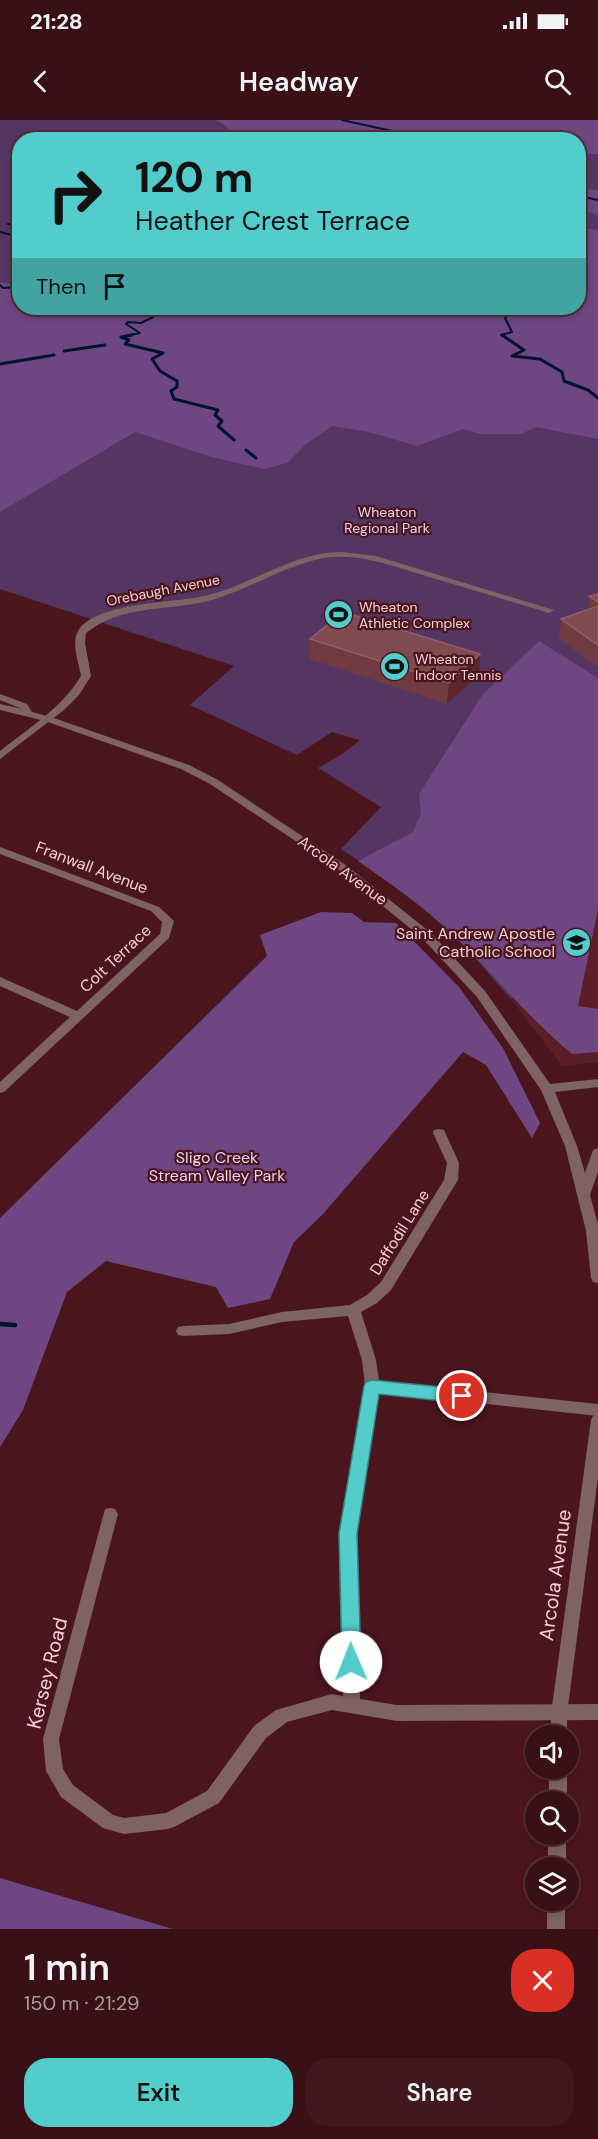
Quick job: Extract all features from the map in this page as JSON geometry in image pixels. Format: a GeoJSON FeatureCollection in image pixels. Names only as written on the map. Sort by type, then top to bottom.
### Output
{"type":"FeatureCollection","features":[{"type":"Feature","properties":{"kind":"street","name":"Orebaugh Avenue"},"geometry":{"type":"LineString","coordinates":[[0,756],[48,719],[76,693],[86,676],[80,644],[82,632],[102,616],[130,609],[202,599],[232,591],[300,562],[326,555],[373,558],[549,610]]}},
{"type":"Feature","properties":{"kind":"street","name":"Arcola Avenue"},"geometry":{"type":"LineString","coordinates":[[0,697],[24,706],[28,712]]}},
{"type":"Feature","properties":{"kind":"street","name":"Arcola Avenue"},"geometry":{"type":"LineString","coordinates":[[0,707],[12,711],[28,712],[48,719],[185,768],[214,782],[362,882],[426,935],[481,994],[547,1089],[571,1146],[592,1231],[598,1278]]}},
{"type":"Feature","properties":{"kind":"street","name":"Franwall Avenue"},"geometry":{"type":"LineString","coordinates":[[0,850],[155,909],[168,921]]}},
{"type":"Feature","properties":{"kind":"street","name":"Colt Terrace"},"geometry":{"type":"LineString","coordinates":[[0,1089],[165,935],[168,921]]}},
{"type":"Feature","properties":{"kind":"street","name":"Colt Terrace"},"geometry":{"type":"LineString","coordinates":[[0,981],[78,1016]]}},
{"type":"Feature","properties":{"kind":"street"},"geometry":{"type":"LineString","coordinates":[[547,1089],[598,1083]]}},
{"type":"Feature","properties":{"kind":"street","name":"Daffodil Lane"},"geometry":{"type":"LineString","coordinates":[[183,1331],[229,1329],[282,1317],[353,1310],[372,1299],[386,1286],[450,1180],[453,1163],[439,1133]]}},
{"type":"Feature","properties":{"kind":"street"},"geometry":{"type":"LineString","coordinates":[[584,1195],[598,1153]]}},
{"type":"Feature","properties":{"kind":"street"},"geometry":{"type":"LineString","coordinates":[[352,1704],[348,1534],[372,1386],[369,1360],[353,1310]]}},
{"type":"Feature","properties":{"kind":"street"},"geometry":{"type":"LineString","coordinates":[[372,1386],[598,1410]]}},
{"type":"Feature","properties":{"kind":"street","name":"Arcola Avenue"},"geometry":{"type":"LineString","coordinates":[[559,1725],[598,1420]]}},
{"type":"Feature","properties":{"kind":"street","name":"Kersey Road"},"geometry":{"type":"LineString","coordinates":[[110,1514],[51,1739],[55,1772],[67,1791],[109,1822],[124,1826],[168,1821],[213,1797],[260,1732],[282,1715],[332,1702],[397,1713],[559,1714],[598,1712]]}},
{"type":"Feature","properties":{"kind":"street"},"geometry":{"type":"LineString","coordinates":[[556,1911],[556,1929]]}},
{"type":"Feature","properties":{"kind":"shaded area","name":"Saint Andrew Apostle Catholic School"},"geometry":{"type":"Polygon","coordinates":[[[598,884],[598,1062],[562,1066],[511,999],[598,884]]]}},
{"type":"Feature","properties":{"kind":"green space","name":"Wheaton Regional Park"},"geometry":{"type":"Polygon","coordinates":[[[0,120],[598,120],[598,884],[511,999],[468,950],[438,922],[391,884],[341,849],[381,807],[318,768],[344,753],[360,740],[332,732],[297,755],[190,705],[234,666],[0,589],[0,120]]]}},
{"type":"Feature","properties":{"kind":"green space"},"geometry":{"type":"Polygon","coordinates":[[[215,120],[598,120],[598,154],[586,154],[586,132],[230,132],[222,123],[215,120]]]}},
{"type":"Feature","properties":{"kind":"green space"},"geometry":{"type":"Polygon","coordinates":[[[586,189],[598,190],[598,215],[586,211],[586,189]]]}},
{"type":"Feature","properties":{"kind":"green space"},"geometry":{"type":"Polygon","coordinates":[[[586,228],[598,230],[598,439],[536,427],[521,434],[480,434],[463,429],[417,446],[369,432],[332,426],[306,444],[287,463],[264,469],[212,457],[135,432],[0,512],[0,282],[12,284],[12,315],[586,315],[586,234],[589,232],[586,228]]]}},
{"type":"Feature","properties":{"kind":"green space"},"geometry":{"type":"Polygon","coordinates":[[[539,641],[598,678],[598,909],[578,1006],[598,1009],[598,1052],[572,1054],[535,1020],[448,930],[412,899],[358,861],[413,832],[421,813],[419,794],[483,694],[539,641]]]}},
{"type":"Feature","properties":{"kind":"green space","name":"Sligo Creek Stream Valley Park"},"geometry":{"type":"Polygon","coordinates":[[[321,912],[352,913],[364,922],[396,923],[459,987],[503,1048],[540,1123],[532,1138],[486,1065],[463,1052],[323,1214],[294,1242],[270,1299],[228,1308],[216,1287],[106,1261],[67,1292],[23,1410],[0,1447],[0,1218],[267,956],[260,935],[321,912]]]}},
{"type":"Feature","properties":{"kind":"green space"},"geometry":{"type":"Polygon","coordinates":[[[0,1878],[173,1929],[0,1929],[0,1878]]]}},
{"type":"Feature","properties":{"kind":"building"},"geometry":{"type":"Polygon","coordinates":[[[598,594],[598,602],[589,596],[598,594]]]}},
{"type":"Feature","properties":{"kind":"building"},"geometry":{"type":"Polygon","coordinates":[[[598,606],[598,645],[561,619],[598,606]]]}},
{"type":"Feature","properties":{"kind":"building"},"geometry":{"type":"Polygon","coordinates":[[[343,612],[480,654],[449,683],[310,639],[343,612]]]}},
{"type":"Feature","properties":{"kind":"waterway"},"geometry":{"type":"LineString","coordinates":[[342,120],[397,132]]}},
{"type":"Feature","properties":{"kind":"waterway"},"geometry":{"type":"LineString","coordinates":[[586,197],[598,200]]}},
{"type":"Feature","properties":{"kind":"waterway"},"geometry":{"type":"LineString","coordinates":[[8,224],[12,225]]}},
{"type":"Feature","properties":{"kind":"waterway"},"geometry":{"type":"LineString","coordinates":[[0,232],[12,235]]}},
{"type":"Feature","properties":{"kind":"waterway"},"geometry":{"type":"LineString","coordinates":[[0,285],[3,288],[12,287]]}},
{"type":"Feature","properties":{"kind":"waterway"},"geometry":{"type":"LineString","coordinates":[[125,336],[140,333],[126,324],[128,322],[141,323],[153,317],[152,315]]}},
{"type":"Feature","properties":{"kind":"waterway"},"geometry":{"type":"LineString","coordinates":[[503,336],[501,335],[512,332],[505,318],[508,315]]}},
{"type":"Feature","properties":{"kind":"waterway"},"geometry":{"type":"LineString","coordinates":[[132,335],[121,337],[129,340],[125,344],[163,353],[152,359],[160,371],[177,381],[177,387],[171,391],[174,399],[218,410],[215,415],[222,421],[218,426],[234,440]]}},
{"type":"Feature","properties":{"kind":"waterway"},"geometry":{"type":"LineString","coordinates":[[502,335],[524,350],[512,356],[540,359],[562,372],[564,381],[588,390],[598,398]]}},
{"type":"Feature","properties":{"kind":"waterway"},"geometry":{"type":"LineString","coordinates":[[64,351],[105,345]]}},
{"type":"Feature","properties":{"kind":"waterway"},"geometry":{"type":"LineString","coordinates":[[0,364],[54,355]]}},
{"type":"Feature","properties":{"kind":"waterway"},"geometry":{"type":"LineString","coordinates":[[246,450],[256,458]]}},
{"type":"Feature","properties":{"kind":"waterway"},"geometry":{"type":"LineString","coordinates":[[0,1324],[15,1325]]}},
{"type":"Feature","properties":{"kind":"place","name":"Wheaton Athletic Complex"},"geometry":{"type":"Point","coordinates":[338,615]}},
{"type":"Feature","properties":{"kind":"place","name":"Wheaton Indoor Tennis"},"geometry":{"type":"Point","coordinates":[394,667]}},
{"type":"Feature","properties":{"kind":"place","name":"Saint Andrew Apostle Catholic School"},"geometry":{"type":"Point","coordinates":[576,942]}},
{"type":"Feature","properties":{"kind":"route"},"geometry":{"type":"LineString","coordinates":[[351,1662],[348,1534],[372,1386],[462,1396]]}}]}
